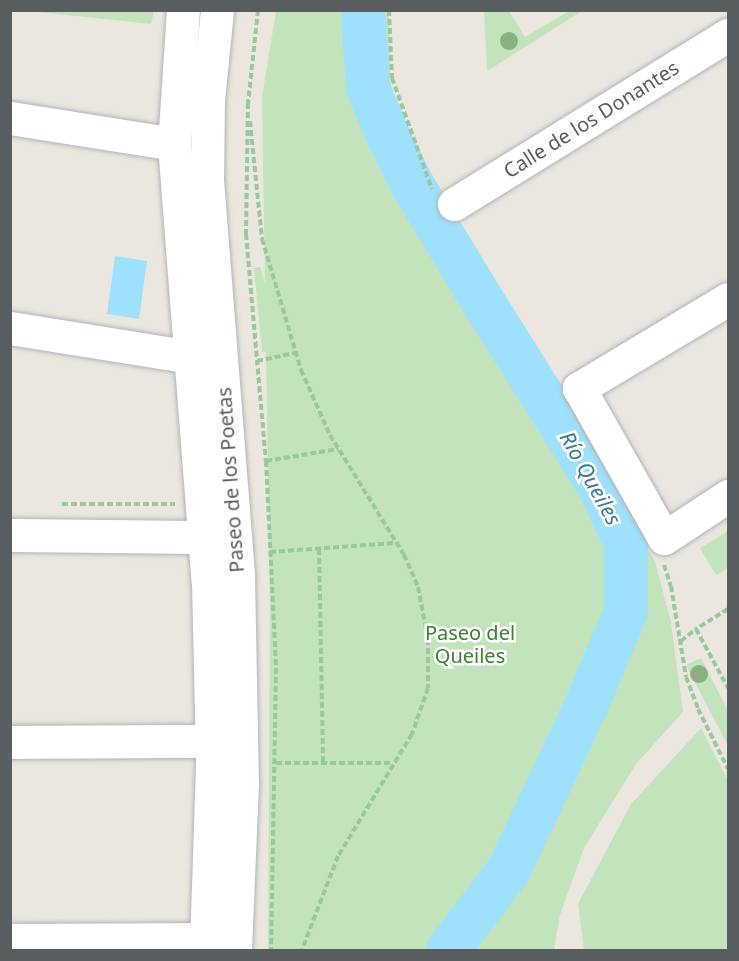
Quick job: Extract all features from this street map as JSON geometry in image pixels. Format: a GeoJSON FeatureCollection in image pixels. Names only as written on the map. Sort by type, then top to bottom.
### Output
{"type":"FeatureCollection","features":[{"type":"Feature","properties":{"kind":"street","name":"Paseo de los Poetas"},"geometry":{"type":"LineString","coordinates":[[183,10],[174,144],[208,582],[216,947]]}},
{"type":"Feature","properties":{"kind":"street","name":"Paseo de los Poetas"},"geometry":{"type":"LineString","coordinates":[[216,947],[242,783],[238,577],[207,180],[208,100],[217,10]]}},
{"type":"Feature","properties":{"kind":"street","name":"Calle de los Donantes"},"geometry":{"type":"LineString","coordinates":[[443,196],[729,35]]}},
{"type":"Feature","properties":{"kind":"street"},"geometry":{"type":"LineString","coordinates":[[10,118],[174,144]]}},
{"type":"Feature","properties":{"kind":"street"},"geometry":{"type":"LineString","coordinates":[[729,299],[579,388],[664,552],[729,496]]}},
{"type":"Feature","properties":{"kind":"street"},"geometry":{"type":"LineString","coordinates":[[10,328],[191,357]]}},
{"type":"Feature","properties":{"kind":"street"},"geometry":{"type":"LineString","coordinates":[[10,535],[204,537]]}},
{"type":"Feature","properties":{"kind":"street"},"geometry":{"type":"LineString","coordinates":[[10,742],[212,741]]}},
{"type":"Feature","properties":{"kind":"street"},"geometry":{"type":"LineString","coordinates":[[10,940],[216,947]]}},
{"type":"Feature","properties":{"kind":"path"},"geometry":{"type":"LineString","coordinates":[[258,10],[248,103],[262,239],[295,353],[338,449],[396,543],[418,587],[428,639],[428,688],[412,734],[338,856],[302,951]]}},
{"type":"Feature","properties":{"kind":"path"},"geometry":{"type":"LineString","coordinates":[[389,10],[392,78],[443,196]]}},
{"type":"Feature","properties":{"kind":"path"},"geometry":{"type":"LineString","coordinates":[[257,361],[295,353]]}},
{"type":"Feature","properties":{"kind":"path"},"geometry":{"type":"LineString","coordinates":[[266,461],[338,449]]}},
{"type":"Feature","properties":{"kind":"path"},"geometry":{"type":"LineString","coordinates":[[58,504],[179,504],[179,495]]}},
{"type":"Feature","properties":{"kind":"path"},"geometry":{"type":"LineString","coordinates":[[270,552],[396,543]]}},
{"type":"Feature","properties":{"kind":"path"},"geometry":{"type":"LineString","coordinates":[[319,549],[323,763]]}},
{"type":"Feature","properties":{"kind":"path"},"geometry":{"type":"LineString","coordinates":[[664,552],[686,677],[698,710],[729,769]]}},
{"type":"Feature","properties":{"kind":"path"},"geometry":{"type":"LineString","coordinates":[[681,641],[729,609]]}},
{"type":"Feature","properties":{"kind":"path"},"geometry":{"type":"LineString","coordinates":[[696,629],[729,688]]}},
{"type":"Feature","properties":{"kind":"path"},"geometry":{"type":"LineString","coordinates":[[276,763],[393,763]]}},
{"type":"Feature","properties":{"kind":"green space"},"geometry":{"type":"Polygon","coordinates":[[[20,10],[154,10],[154,11],[151,24],[20,10]]]}},
{"type":"Feature","properties":{"kind":"green space","name":"Paseo del Queiles"},"geometry":{"type":"Polygon","coordinates":[[[276,11],[389,11],[390,80],[397,116],[427,185],[440,207],[457,224],[522,327],[547,390],[655,561],[671,622],[683,712],[636,764],[584,848],[560,915],[554,950],[268,950],[270,611],[266,352],[262,352],[254,268],[260,267],[265,283],[262,97],[276,11]]]}},
{"type":"Feature","properties":{"kind":"green space"},"geometry":{"type":"Polygon","coordinates":[[[484,11],[509,11],[525,37],[569,11],[582,11],[487,71],[484,11]]]}},
{"type":"Feature","properties":{"kind":"green space"},"geometry":{"type":"Polygon","coordinates":[[[728,531],[728,568],[716,575],[700,548],[728,531]]]}},
{"type":"Feature","properties":{"kind":"green space"},"geometry":{"type":"Polygon","coordinates":[[[701,658],[728,711],[728,746],[686,665],[701,658]]]}},
{"type":"Feature","properties":{"kind":"green space"},"geometry":{"type":"Polygon","coordinates":[[[701,728],[728,781],[728,950],[584,950],[578,904],[631,804],[701,728]]]}},
{"type":"Feature","properties":{"kind":"water"},"geometry":{"type":"Polygon","coordinates":[[[115,256],[147,261],[139,319],[107,314],[115,256]]]}},
{"type":"Feature","properties":{"kind":"waterway","name":"Río Queiles"},"geometry":{"type":"LineString","coordinates":[[363,10],[368,88],[390,140],[412,184],[482,300],[599,486],[626,543],[626,611],[588,702],[509,870],[448,950]]}}]}
